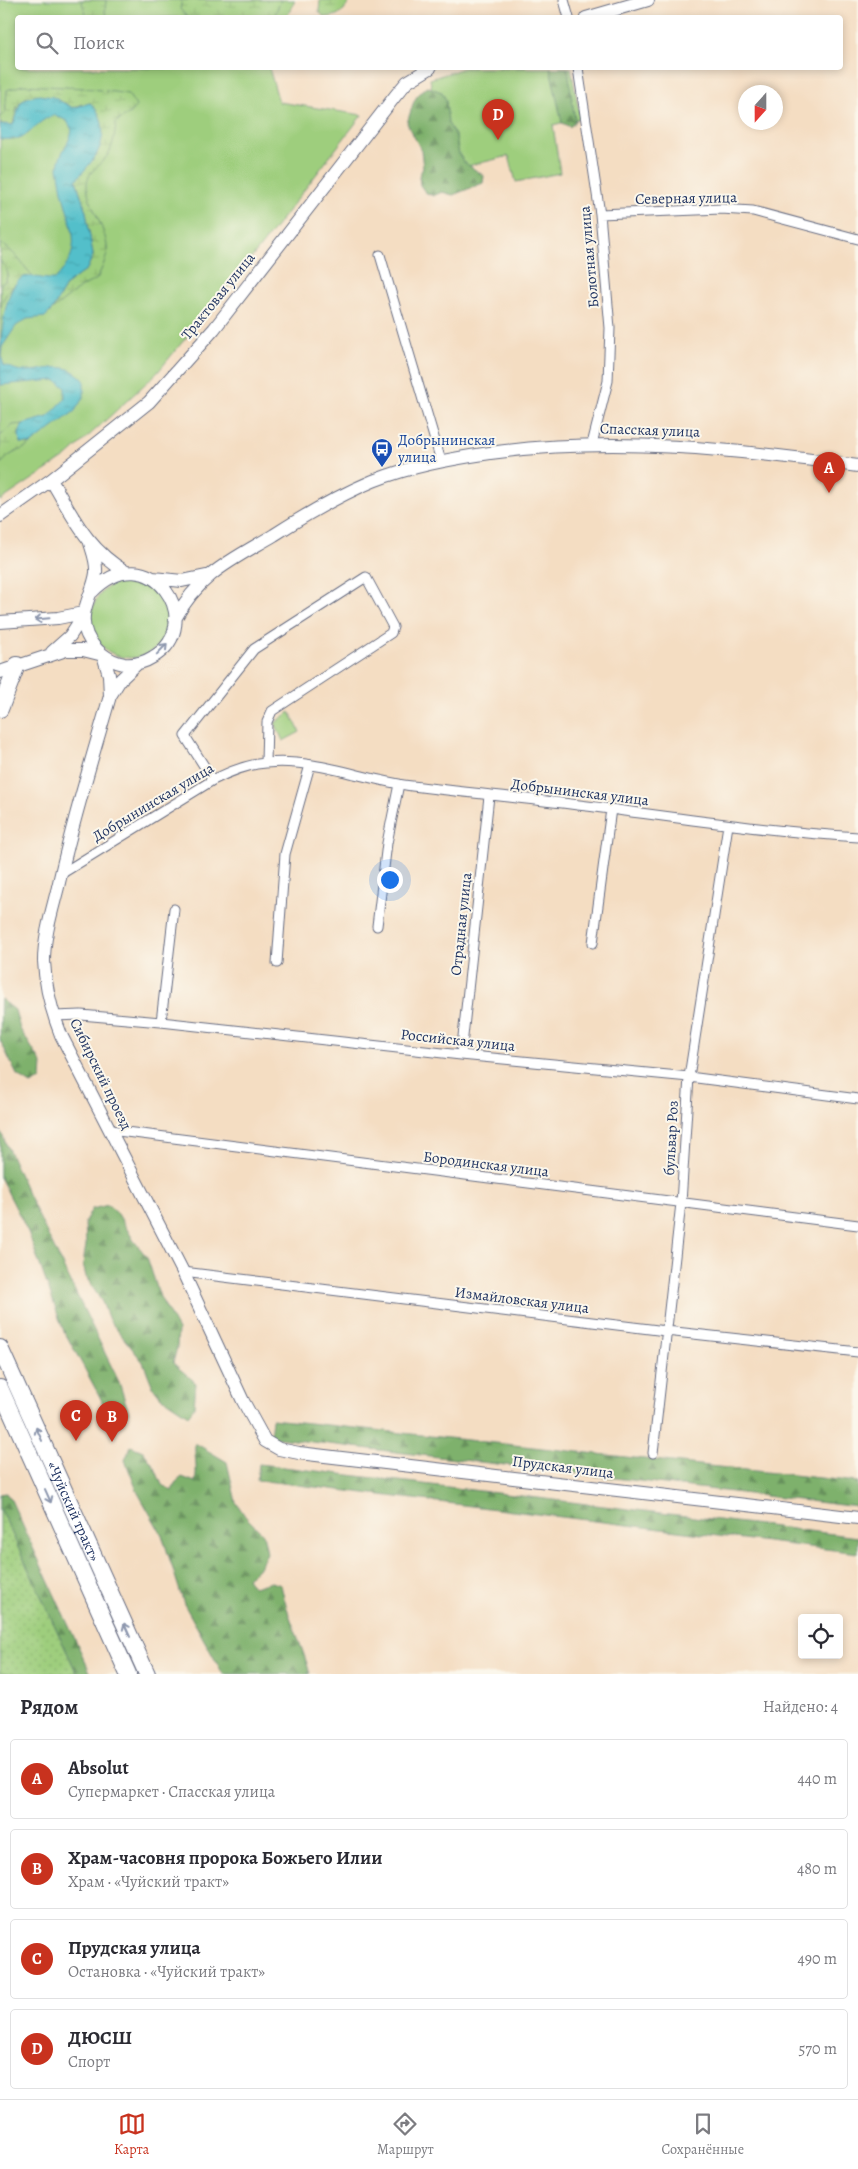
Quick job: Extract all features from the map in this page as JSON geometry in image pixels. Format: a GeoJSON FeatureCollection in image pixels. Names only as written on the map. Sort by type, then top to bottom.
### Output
{"type":"FeatureCollection","features":[{"type":"Feature","properties":{"kind":"highway"},"geometry":{"type":"LineString","coordinates":[[0,709],[17,665]]}},
{"type":"Feature","properties":{"kind":"highway","name":"«Чуйский тракт»"},"geometry":{"type":"LineString","coordinates":[[0,1348],[147,1674]]}},
{"type":"Feature","properties":{"kind":"highway","name":"«Чуйский тракт»"},"geometry":{"type":"LineString","coordinates":[[0,1388],[128,1674]]}},
{"type":"Feature","properties":{"kind":"street"},"geometry":{"type":"LineString","coordinates":[[564,0],[568,15]]}},
{"type":"Feature","properties":{"kind":"street"},"geometry":{"type":"LineString","coordinates":[[596,15],[648,0]]}},
{"type":"Feature","properties":{"kind":"street","name":"Трактовая улица"},"geometry":{"type":"LineString","coordinates":[[0,516],[51,480],[149,402],[220,321],[396,95],[407,82],[427,70]]}},
{"type":"Feature","properties":{"kind":"street","name":"Болотная улица"},"geometry":{"type":"LineString","coordinates":[[578,70],[600,214],[610,328],[610,362],[604,397],[592,444]]}},
{"type":"Feature","properties":{"kind":"street","name":"Северная улица"},"geometry":{"type":"LineString","coordinates":[[600,214],[720,209],[753,211],[858,239]]}},
{"type":"Feature","properties":{"kind":"street"},"geometry":{"type":"LineString","coordinates":[[380,255],[441,461]]}},
{"type":"Feature","properties":{"kind":"street","name":"Спасская улица"},"geometry":{"type":"LineString","coordinates":[[175,619],[188,597],[208,575],[290,525],[371,482],[412,468],[441,461],[521,449],[592,444],[680,445],[776,454],[858,466]]}},
{"type":"Feature","properties":{"kind":"street"},"geometry":{"type":"LineString","coordinates":[[51,480],[90,543],[103,557],[126,572]]}},
{"type":"Feature","properties":{"kind":"street"},"geometry":{"type":"LineString","coordinates":[[50,654],[70,636],[83,615],[92,592],[96,567],[90,543]]}},
{"type":"Feature","properties":{"kind":"street"},"geometry":{"type":"LineString","coordinates":[[0,672],[50,654],[75,649],[103,655],[119,663],[138,663],[157,655],[165,648],[170,639],[175,619],[170,596],[153,578],[138,573],[126,572],[108,578],[92,592]]}},
{"type":"Feature","properties":{"kind":"street","name":"Спасская улица"},"geometry":{"type":"LineString","coordinates":[[153,578],[182,581],[208,575]]}},
{"type":"Feature","properties":{"kind":"street"},"geometry":{"type":"LineString","coordinates":[[213,780],[185,736],[254,649],[366,577],[393,627],[391,633],[272,710],[267,722],[266,763]]}},
{"type":"Feature","properties":{"kind":"street"},"geometry":{"type":"LineString","coordinates":[[0,622],[83,615]]}},
{"type":"Feature","properties":{"kind":"street"},"geometry":{"type":"LineString","coordinates":[[83,615],[87,636],[103,655]]}},
{"type":"Feature","properties":{"kind":"street","name":"Сибирский проезд"},"geometry":{"type":"LineString","coordinates":[[103,655],[109,675],[110,696]]}},
{"type":"Feature","properties":{"kind":"street","name":"Сибирский проезд"},"geometry":{"type":"LineString","coordinates":[[138,663],[120,680],[110,696],[61,874],[46,934],[44,960],[54,1016],[61,1034],[183,1272],[243,1401],[265,1442]]}},
{"type":"Feature","properties":{"kind":"street","name":"Добрынинская улица"},"geometry":{"type":"LineString","coordinates":[[61,874],[213,780],[231,772],[266,763],[310,765],[399,784],[728,825],[805,834],[858,834]]}},
{"type":"Feature","properties":{"kind":"street"},"geometry":{"type":"LineString","coordinates":[[276,963],[285,854],[310,765]]}},
{"type":"Feature","properties":{"kind":"street"},"geometry":{"type":"LineString","coordinates":[[377,926],[387,844],[399,784]]}},
{"type":"Feature","properties":{"kind":"street","name":"Отрадная улица"},"geometry":{"type":"LineString","coordinates":[[461,1055],[489,796]]}},
{"type":"Feature","properties":{"kind":"street"},"geometry":{"type":"LineString","coordinates":[[593,944],[611,809]]}},
{"type":"Feature","properties":{"kind":"street","name":"бульвар Роз"},"geometry":{"type":"LineString","coordinates":[[653,1453],[681,1203],[689,1077],[728,825]]}},
{"type":"Feature","properties":{"kind":"street"},"geometry":{"type":"LineString","coordinates":[[161,1022],[174,909]]}},
{"type":"Feature","properties":{"kind":"street","name":"Российская улица"},"geometry":{"type":"LineString","coordinates":[[54,1016],[81,1015],[161,1022],[461,1055],[689,1077],[858,1099]]}},
{"type":"Feature","properties":{"kind":"street","name":"Бородинская улица"},"geometry":{"type":"LineString","coordinates":[[110,1130],[858,1225]]}},
{"type":"Feature","properties":{"kind":"street","name":"Измайловская улица"},"geometry":{"type":"LineString","coordinates":[[183,1272],[666,1332],[858,1352]]}},
{"type":"Feature","properties":{"kind":"street","name":"Прудская улица"},"geometry":{"type":"LineString","coordinates":[[265,1442],[299,1453],[858,1518]]}},
{"type":"Feature","properties":{"kind":"green space"},"geometry":{"type":"Polygon","coordinates":[[[0,0],[295,0],[288,15],[15,15],[15,70],[270,70],[279,102],[362,115],[258,250],[157,373],[67,456],[0,501],[0,0]]]}},
{"type":"Feature","properties":{"kind":"green space"},"geometry":{"type":"Polygon","coordinates":[[[81,0],[106,0],[105,13],[107,15],[86,15],[81,0]]]}},
{"type":"Feature","properties":{"kind":"green space"},"geometry":{"type":"Polygon","coordinates":[[[182,0],[281,0],[275,15],[185,15],[180,9],[182,0]]]}},
{"type":"Feature","properties":{"kind":"green space"},"geometry":{"type":"Polygon","coordinates":[[[320,0],[350,0],[346,8],[340,13],[322,15],[319,12],[320,0]]]}},
{"type":"Feature","properties":{"kind":"green space"},"geometry":{"type":"Polygon","coordinates":[[[458,70],[571,70],[580,118],[553,125],[560,173],[516,182],[509,156],[447,171],[430,79],[458,70]]]}},
{"type":"Feature","properties":{"kind":"green space"},"geometry":{"type":"Polygon","coordinates":[[[550,70],[568,70],[575,121],[570,127],[562,123],[550,70]]]}},
{"type":"Feature","properties":{"kind":"green space"},"geometry":{"type":"Polygon","coordinates":[[[23,85],[86,88],[128,94],[136,106],[129,114],[116,122],[113,142],[107,157],[93,170],[88,178],[90,200],[102,228],[107,246],[104,264],[97,279],[81,287],[52,310],[67,284],[87,269],[93,255],[86,212],[76,180],[82,104],[73,108],[63,103],[26,97],[17,106],[13,125],[0,124],[0,117],[5,113],[7,90],[23,85]]]}},
{"type":"Feature","properties":{"kind":"green space"},"geometry":{"type":"Polygon","coordinates":[[[428,87],[442,92],[446,100],[448,123],[456,137],[459,154],[464,162],[484,176],[483,183],[453,195],[442,192],[433,196],[425,192],[420,185],[419,176],[423,168],[421,150],[407,123],[416,98],[428,87]]]}},
{"type":"Feature","properties":{"kind":"green space"},"geometry":{"type":"Polygon","coordinates":[[[0,243],[14,254],[33,276],[27,277],[12,287],[5,296],[1,307],[0,285],[6,280],[8,273],[0,260],[0,243]]]}},
{"type":"Feature","properties":{"kind":"green space"},"geometry":{"type":"Polygon","coordinates":[[[23,424],[19,433],[20,443],[31,444],[10,455],[0,464],[0,436],[13,425],[23,424]]]}},
{"type":"Feature","properties":{"kind":"green space"},"geometry":{"type":"Polygon","coordinates":[[[130,580],[145,583],[157,592],[166,604],[169,619],[166,634],[157,646],[145,655],[130,658],[115,655],[103,646],[94,634],[91,619],[94,604],[103,592],[115,583],[130,580]]]}},
{"type":"Feature","properties":{"kind":"green space"},"geometry":{"type":"Polygon","coordinates":[[[290,712],[300,732],[283,741],[275,723],[290,712]]]}},
{"type":"Feature","properties":{"kind":"green space"},"geometry":{"type":"Polygon","coordinates":[[[1,999],[15,1010],[20,1029],[42,1064],[41,1079],[31,1084],[17,1075],[0,1040],[1,999]]]}},
{"type":"Feature","properties":{"kind":"green space"},"geometry":{"type":"Polygon","coordinates":[[[0,1130],[28,1194],[119,1382],[129,1413],[122,1422],[108,1416],[100,1397],[63,1329],[28,1232],[0,1177],[0,1130]]]}},
{"type":"Feature","properties":{"kind":"green space"},"geometry":{"type":"Polygon","coordinates":[[[108,1205],[118,1214],[134,1241],[147,1257],[160,1297],[178,1330],[177,1347],[173,1363],[196,1383],[194,1407],[188,1415],[161,1397],[153,1387],[143,1362],[109,1320],[102,1302],[86,1277],[83,1264],[86,1245],[85,1222],[92,1209],[108,1205]]]}},
{"type":"Feature","properties":{"kind":"green space"},"geometry":{"type":"Polygon","coordinates":[[[272,1419],[858,1482],[858,1507],[270,1437],[272,1419]]]}},
{"type":"Feature","properties":{"kind":"green space"},"geometry":{"type":"Polygon","coordinates":[[[195,1443],[227,1462],[236,1502],[245,1516],[263,1534],[267,1553],[258,1569],[247,1578],[253,1587],[271,1582],[281,1585],[310,1674],[223,1674],[184,1604],[162,1535],[138,1493],[125,1460],[131,1446],[143,1451],[155,1468],[162,1485],[172,1491],[175,1483],[182,1477],[195,1482],[195,1443]]]}},
{"type":"Feature","properties":{"kind":"green space"},"geometry":{"type":"Polygon","coordinates":[[[259,1464],[858,1537],[858,1553],[257,1480],[259,1464]]]}},
{"type":"Feature","properties":{"kind":"green space"},"geometry":{"type":"Polygon","coordinates":[[[6,1493],[11,1500],[91,1674],[77,1674],[0,1508],[0,1494],[6,1493]]]}},
{"type":"Feature","properties":{"kind":"green space"},"geometry":{"type":"Polygon","coordinates":[[[0,1508],[77,1674],[0,1674],[0,1508]]]}},
{"type":"Feature","properties":{"kind":"water"},"geometry":{"type":"Polygon","coordinates":[[[39,95],[53,97],[73,108],[90,103],[98,112],[103,130],[97,153],[76,180],[86,212],[93,255],[87,269],[67,284],[52,310],[45,317],[27,319],[16,326],[2,347],[1,356],[4,365],[16,370],[69,369],[84,380],[84,396],[75,411],[31,444],[20,443],[19,433],[23,424],[48,417],[65,399],[65,387],[55,380],[0,385],[0,358],[3,324],[10,294],[16,283],[24,277],[55,279],[64,269],[73,250],[72,231],[58,168],[60,158],[72,130],[67,121],[55,115],[46,118],[20,138],[0,139],[0,124],[13,125],[22,101],[39,95]]]}},
{"type":"Feature","properties":{"kind":"place","name":"ДЮСШ"},"geometry":{"type":"Point","coordinates":[498,140]}},
{"type":"Feature","properties":{"kind":"place","name":"Добрынинская улица"},"geometry":{"type":"Point","coordinates":[382,468]}},
{"type":"Feature","properties":{"kind":"place","name":"Absolut"},"geometry":{"type":"Point","coordinates":[829,493]}},
{"type":"Feature","properties":{"kind":"place","name":"Прудская улица"},"geometry":{"type":"Point","coordinates":[76,1441]}},
{"type":"Feature","properties":{"kind":"place","name":"Храм-часовня пророка Божьего Илии"},"geometry":{"type":"Point","coordinates":[112,1442]}}]}
